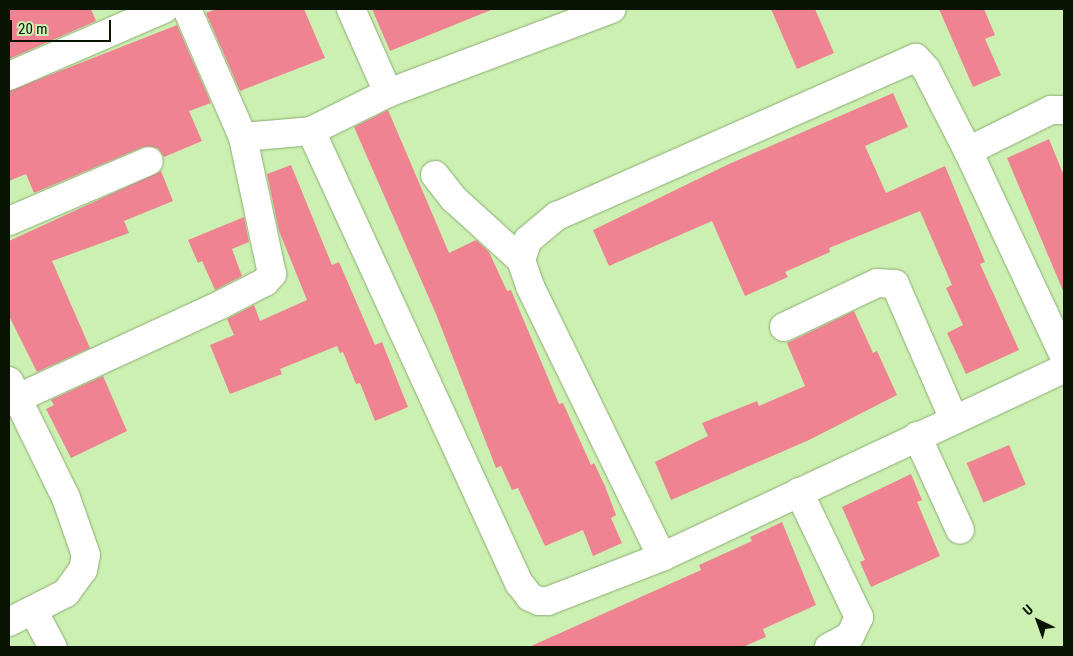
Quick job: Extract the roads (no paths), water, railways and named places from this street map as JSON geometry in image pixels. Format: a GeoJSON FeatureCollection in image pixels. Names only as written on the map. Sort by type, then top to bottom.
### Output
{"type":"FeatureCollection","features":[{"type":"Feature","properties":{"kind":"street"},"geometry":{"type":"LineString","coordinates":[[9,76],[164,9]]}},
{"type":"Feature","properties":{"kind":"street"},"geometry":{"type":"LineString","coordinates":[[9,622],[34,612],[71,587],[83,570],[86,555],[66,498],[13,389],[230,299],[265,282],[272,274],[243,137],[187,9]]}},
{"type":"Feature","properties":{"kind":"street"},"geometry":{"type":"LineString","coordinates":[[351,9],[388,93]]}},
{"type":"Feature","properties":{"kind":"street"},"geometry":{"type":"LineString","coordinates":[[243,137],[311,130],[388,93],[612,9]]}},
{"type":"Feature","properties":{"kind":"street"},"geometry":{"type":"LineString","coordinates":[[521,260],[528,240],[557,216],[813,105],[912,58],[926,69],[968,150],[1064,356]]}},
{"type":"Feature","properties":{"kind":"street"},"geometry":{"type":"LineString","coordinates":[[968,150],[1051,110],[1064,110]]}},
{"type":"Feature","properties":{"kind":"street"},"geometry":{"type":"LineString","coordinates":[[311,130],[523,590],[539,601],[548,601],[662,557],[917,436],[1064,369]]}},
{"type":"Feature","properties":{"kind":"street"},"geometry":{"type":"LineString","coordinates":[[9,220],[148,161]]}},
{"type":"Feature","properties":{"kind":"street"},"geometry":{"type":"LineString","coordinates":[[435,176],[454,199],[521,260],[530,286],[662,557]]}},
{"type":"Feature","properties":{"kind":"street"},"geometry":{"type":"LineString","coordinates":[[784,327],[877,283],[895,284],[954,420]]}},
{"type":"Feature","properties":{"kind":"street"},"geometry":{"type":"LineString","coordinates":[[917,436],[960,530]]}},
{"type":"Feature","properties":{"kind":"street"},"geometry":{"type":"LineString","coordinates":[[800,492],[859,617],[850,636],[830,647]]}},
{"type":"Feature","properties":{"kind":"street"},"geometry":{"type":"LineString","coordinates":[[34,612],[53,647]]}}]}
